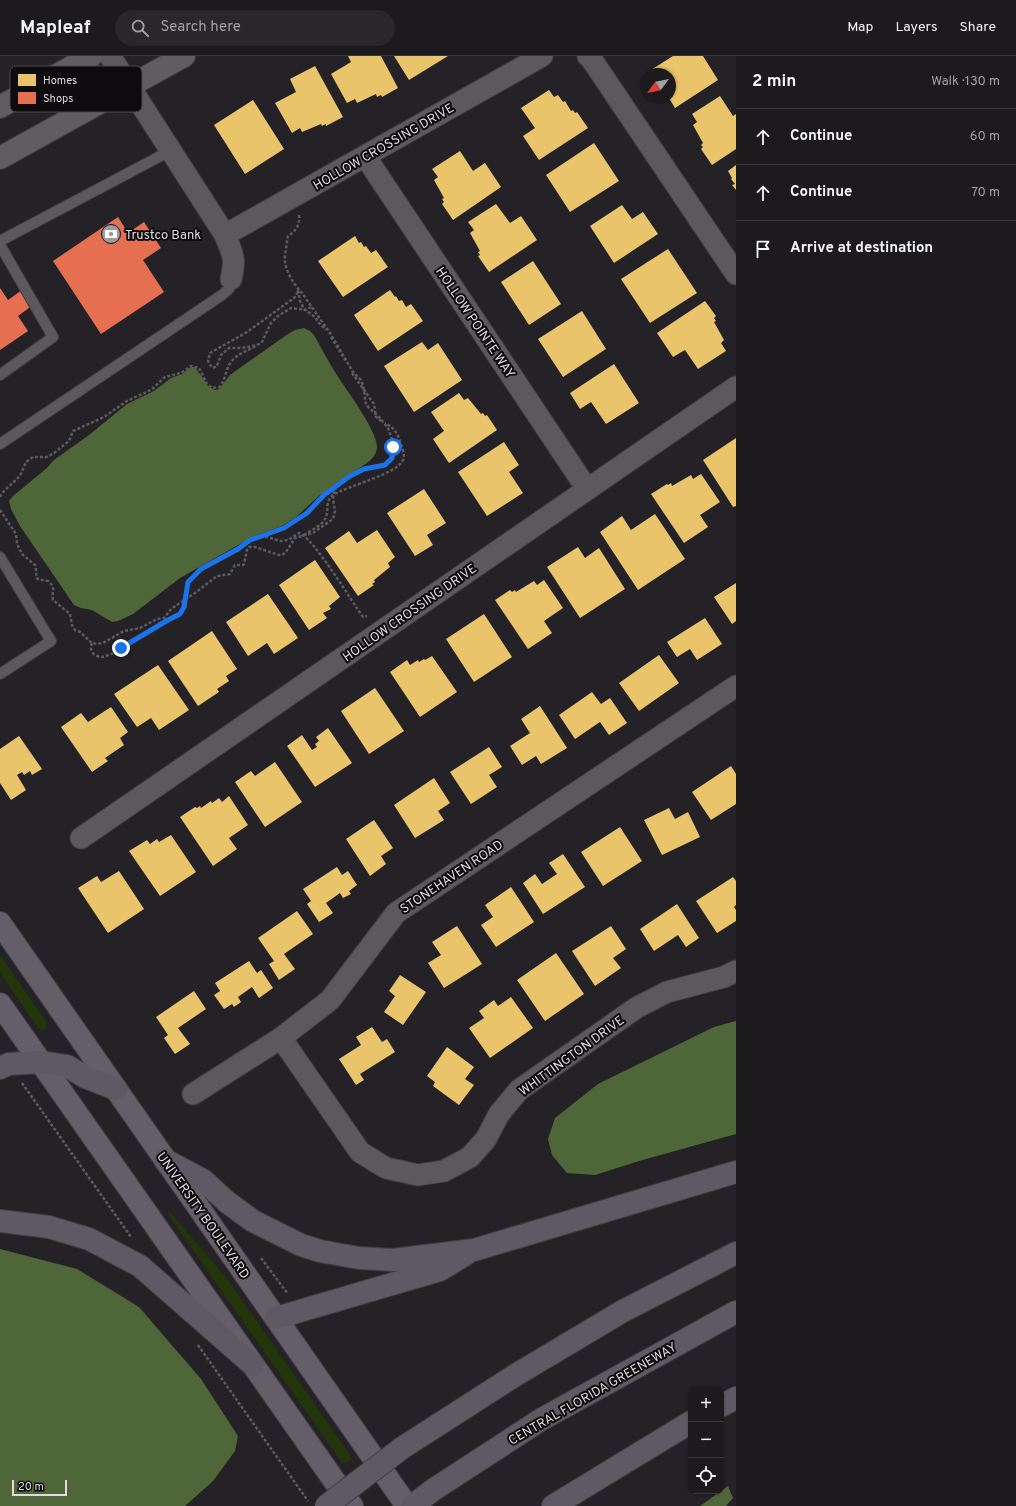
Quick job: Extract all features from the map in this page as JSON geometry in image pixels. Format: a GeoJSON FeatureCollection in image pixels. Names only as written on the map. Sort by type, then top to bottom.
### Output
{"type":"FeatureCollection","features":[{"type":"Feature","properties":{"kind":"highway"},"geometry":{"type":"LineString","coordinates":[[0,1068],[9,1064],[41,1062],[67,1066],[85,1078],[116,1089]]}},
{"type":"Feature","properties":{"kind":"highway"},"geometry":{"type":"LineString","coordinates":[[165,1160],[203,1180],[227,1202],[253,1221],[301,1245],[320,1251],[359,1258],[392,1260],[474,1250],[736,1172]]}},
{"type":"Feature","properties":{"kind":"highway"},"geometry":{"type":"LineString","coordinates":[[0,1221],[49,1227],[89,1239],[140,1266],[183,1302],[253,1365]]}},
{"type":"Feature","properties":{"kind":"highway"},"geometry":{"type":"LineString","coordinates":[[276,1318],[440,1270],[474,1250]]}},
{"type":"Feature","properties":{"kind":"highway"},"geometry":{"type":"LineString","coordinates":[[326,1506],[402,1448],[514,1376],[623,1311],[736,1253]]}},
{"type":"Feature","properties":{"kind":"highway","name":"CENTRAL FLORIDA GREENEWAY"},"geometry":{"type":"LineString","coordinates":[[412,1506],[433,1490],[542,1419],[736,1312]]}},
{"type":"Feature","properties":{"kind":"highway"},"geometry":{"type":"LineString","coordinates":[[724,1404],[736,1398]]}},
{"type":"Feature","properties":{"kind":"highway"},"geometry":{"type":"LineString","coordinates":[[553,1506],[688,1424]]}},
{"type":"Feature","properties":{"kind":"main road"},"geometry":{"type":"LineString","coordinates":[[73,66],[91,56]]}},
{"type":"Feature","properties":{"kind":"main road"},"geometry":{"type":"LineString","coordinates":[[142,79],[184,56]]}},
{"type":"Feature","properties":{"kind":"main road"},"geometry":{"type":"LineString","coordinates":[[0,107],[10,101]]}},
{"type":"Feature","properties":{"kind":"main road"},"geometry":{"type":"LineString","coordinates":[[0,158],[82,112]]}},
{"type":"Feature","properties":{"kind":"main road","name":"UNIVERSITY BOULEVARD"},"geometry":{"type":"LineString","coordinates":[[0,923],[407,1506]]}},
{"type":"Feature","properties":{"kind":"main road"},"geometry":{"type":"LineString","coordinates":[[0,1004],[352,1506]]}},
{"type":"Feature","properties":{"kind":"street"},"geometry":{"type":"LineString","coordinates":[[110,56],[116,66]]}},
{"type":"Feature","properties":{"kind":"street","name":"HOLLOW CROSSING DRIVE"},"geometry":{"type":"LineString","coordinates":[[225,235],[542,56]]}},
{"type":"Feature","properties":{"kind":"street"},"geometry":{"type":"LineString","coordinates":[[588,56],[736,274]]}},
{"type":"Feature","properties":{"kind":"street"},"geometry":{"type":"LineString","coordinates":[[142,107],[225,235],[235,264],[231,279]]}},
{"type":"Feature","properties":{"kind":"street","name":"HOLLOW POINTE WAY"},"geometry":{"type":"LineString","coordinates":[[365,156],[587,489]]}},
{"type":"Feature","properties":{"kind":"street","name":"HOLLOW CROSSING DRIVE"},"geometry":{"type":"LineString","coordinates":[[82,838],[736,387]]}},
{"type":"Feature","properties":{"kind":"street","name":"STONEHAVEN ROAD"},"geometry":{"type":"LineString","coordinates":[[193,1094],[281,1038],[330,1000],[396,913],[736,686]]}},
{"type":"Feature","properties":{"kind":"street","name":"WHITTINGTON DRIVE"},"geometry":{"type":"LineString","coordinates":[[281,1038],[360,1152],[386,1168],[418,1175],[444,1171],[470,1157],[486,1139],[499,1114],[519,1090],[636,1008],[667,992],[724,977],[736,971]]}},
{"type":"Feature","properties":{"kind":"lane"},"geometry":{"type":"LineString","coordinates":[[0,241],[170,151]]}},
{"type":"Feature","properties":{"kind":"lane"},"geometry":{"type":"LineString","coordinates":[[0,245],[53,337],[0,375]]}},
{"type":"Feature","properties":{"kind":"lane"},"geometry":{"type":"LineString","coordinates":[[0,444],[222,295],[229,289],[231,279]]}},
{"type":"Feature","properties":{"kind":"lane"},"geometry":{"type":"LineString","coordinates":[[0,557],[51,640],[0,674]]}},
{"type":"Feature","properties":{"kind":"path"},"geometry":{"type":"LineString","coordinates":[[291,198],[300,216],[297,228],[288,236],[285,262],[288,273],[330,333],[353,372],[361,380],[366,405],[376,414]]}},
{"type":"Feature","properties":{"kind":"path"},"geometry":{"type":"LineString","coordinates":[[298,289],[300,301],[305,310],[315,317],[328,332],[357,380],[374,404],[378,419],[393,428],[398,436],[404,455],[401,464],[389,471],[330,498],[327,504],[324,521],[304,535]]}},
{"type":"Feature","properties":{"kind":"path"},"geometry":{"type":"LineString","coordinates":[[258,345],[242,348],[228,348],[220,355],[215,368],[209,364],[208,357],[210,353],[247,332],[297,296],[298,289]]}},
{"type":"Feature","properties":{"kind":"path"},"geometry":{"type":"LineString","coordinates":[[0,497],[2,493],[20,476],[26,462],[31,458],[49,456],[69,441],[73,431],[100,420],[127,401],[149,391],[165,377],[181,372],[191,366],[199,368],[210,386],[214,388],[219,387],[225,379],[232,360],[262,342],[271,323],[278,316],[291,308],[305,310],[310,308],[310,306]]}},
{"type":"Feature","properties":{"kind":"path"},"geometry":{"type":"LineString","coordinates":[[92,643],[91,647],[95,655],[102,657],[180,614],[184,607],[188,582],[196,573],[256,537],[282,529],[292,523],[307,513],[324,495],[339,483],[356,473],[364,469],[382,467],[390,460],[393,454],[393,442],[389,431],[383,422]]}},
{"type":"Feature","properties":{"kind":"path"},"geometry":{"type":"LineString","coordinates":[[0,510],[16,534],[17,544],[22,554],[35,565],[37,578],[41,581],[48,581],[50,583],[54,590],[52,598],[70,614],[72,625],[75,630],[80,632],[92,643],[100,644],[124,631],[140,628],[157,619],[164,618],[170,611],[217,576],[230,574],[235,565],[244,564],[249,547],[255,547],[281,555],[286,552],[295,538],[313,533],[334,518],[334,495],[335,489],[339,483]]}},
{"type":"Feature","properties":{"kind":"path"},"geometry":{"type":"LineString","coordinates":[[256,537],[267,537],[280,541],[288,540],[299,533],[304,535],[321,555],[362,617],[373,614],[384,629]]}},
{"type":"Feature","properties":{"kind":"path"},"geometry":{"type":"LineString","coordinates":[[259,1256],[292,1300]]}},
{"type":"Feature","properties":{"kind":"shaded area"},"geometry":{"type":"Polygon","coordinates":[[[304,328],[314,335],[332,367],[372,430],[377,448],[376,453],[372,458],[320,495],[296,517],[282,526],[254,536],[180,578],[133,614],[118,621],[112,622],[92,610],[74,605],[20,526],[11,509],[9,501],[13,496],[47,468],[54,460],[89,435],[127,404],[154,391],[171,378],[182,374],[191,367],[195,367],[209,387],[215,390],[219,389],[230,375],[285,336],[295,330],[304,328]]]}},
{"type":"Feature","properties":{"kind":"shaded area"},"geometry":{"type":"Polygon","coordinates":[[[0,955],[47,1023],[45,1030],[39,1029],[0,973],[0,955]]]}},
{"type":"Feature","properties":{"kind":"shaded area"},"geometry":{"type":"Polygon","coordinates":[[[736,1021],[736,1134],[595,1175],[567,1173],[552,1155],[548,1139],[555,1118],[598,1084],[714,1027],[736,1021]]]}},
{"type":"Feature","properties":{"kind":"shaded area"},"geometry":{"type":"Polygon","coordinates":[[[169,1211],[228,1280],[352,1458],[343,1464],[167,1213],[169,1211]]]}},
{"type":"Feature","properties":{"kind":"shaded area"},"geometry":{"type":"Polygon","coordinates":[[[0,1249],[77,1269],[139,1307],[201,1379],[238,1436],[235,1451],[213,1481],[185,1506],[0,1506],[0,1249]]]}},
{"type":"Feature","properties":{"kind":"shaded area"},"geometry":{"type":"Polygon","coordinates":[[[728,1486],[733,1498],[726,1506],[700,1506],[717,1494],[724,1494],[724,1489],[728,1486]]]}},
{"type":"Feature","properties":{"kind":"building: Homes"},"geometry":{"type":"Polygon","coordinates":[[[348,56],[381,56],[398,88],[382,97],[381,95],[377,97],[376,94],[357,103],[355,99],[347,103],[331,74],[351,62],[348,56]]]}},
{"type":"Feature","properties":{"kind":"building: Homes"},"geometry":{"type":"Polygon","coordinates":[[[394,56],[448,56],[409,80],[394,56]]]}},
{"type":"Feature","properties":{"kind":"building: Homes"},"geometry":{"type":"Polygon","coordinates":[[[673,56],[703,56],[718,80],[675,108],[673,104],[676,104],[676,68],[654,68],[673,56]]]}},
{"type":"Feature","properties":{"kind":"building: Homes"},"geometry":{"type":"Polygon","coordinates":[[[315,66],[343,117],[326,126],[326,124],[322,126],[321,124],[302,132],[300,128],[292,133],[275,103],[296,92],[290,79],[315,66]]]}},
{"type":"Feature","properties":{"kind":"building: Homes"},"geometry":{"type":"Polygon","coordinates":[[[549,90],[554,97],[558,95],[563,102],[565,101],[571,111],[573,110],[575,113],[577,112],[588,128],[539,160],[523,136],[535,128],[521,108],[549,90]]]}},
{"type":"Feature","properties":{"kind":"building: Homes"},"geometry":{"type":"Polygon","coordinates":[[[720,96],[733,116],[736,114],[736,149],[712,165],[701,149],[703,147],[701,145],[703,143],[693,125],[697,122],[692,114],[720,96]]]}},
{"type":"Feature","properties":{"kind":"building: Homes"},"geometry":{"type":"Polygon","coordinates":[[[253,100],[284,149],[245,174],[214,125],[253,100]]]}},
{"type":"Feature","properties":{"kind":"building: Homes"},"geometry":{"type":"Polygon","coordinates":[[[594,143],[619,181],[570,212],[546,175],[594,143]]]}},
{"type":"Feature","properties":{"kind":"building: Homes"},"geometry":{"type":"Polygon","coordinates":[[[460,151],[473,171],[485,163],[501,187],[453,220],[442,204],[444,202],[442,199],[444,198],[434,180],[438,177],[432,169],[460,151]]]}},
{"type":"Feature","properties":{"kind":"building: Homes"},"geometry":{"type":"Polygon","coordinates":[[[736,165],[736,190],[732,185],[735,184],[728,171],[736,165]]]}},
{"type":"Feature","properties":{"kind":"building: Homes"},"geometry":{"type":"Polygon","coordinates":[[[496,204],[510,223],[521,216],[537,240],[489,272],[478,256],[480,255],[478,252],[480,251],[470,233],[474,230],[468,222],[496,204]]]}},
{"type":"Feature","properties":{"kind":"building: Homes"},"geometry":{"type":"Polygon","coordinates":[[[622,205],[632,219],[643,212],[658,234],[614,263],[590,226],[622,205]]]}},
{"type":"Feature","properties":{"kind":"building: Homes"},"geometry":{"type":"Polygon","coordinates":[[[355,236],[359,243],[361,242],[364,247],[366,246],[371,253],[376,250],[388,267],[343,297],[318,261],[355,236]]]}},
{"type":"Feature","properties":{"kind":"building: Homes"},"geometry":{"type":"Polygon","coordinates":[[[668,249],[697,293],[650,323],[621,279],[668,249]]]}},
{"type":"Feature","properties":{"kind":"building: Homes"},"geometry":{"type":"Polygon","coordinates":[[[533,261],[561,304],[529,325],[501,282],[533,261]]]}},
{"type":"Feature","properties":{"kind":"building: Homes"},"geometry":{"type":"Polygon","coordinates":[[[390,290],[399,301],[402,300],[406,307],[411,304],[423,321],[378,351],[354,315],[390,290]]]}},
{"type":"Feature","properties":{"kind":"building: Homes"},"geometry":{"type":"Polygon","coordinates":[[[705,301],[716,316],[714,318],[716,321],[714,322],[724,340],[721,343],[726,351],[698,369],[685,350],[673,357],[657,333],[705,301]]]}},
{"type":"Feature","properties":{"kind":"building: Homes"},"geometry":{"type":"Polygon","coordinates":[[[582,311],[606,349],[563,377],[538,339],[582,311]]]}},
{"type":"Feature","properties":{"kind":"building: Homes"},"geometry":{"type":"Polygon","coordinates":[[[422,342],[428,350],[438,343],[462,380],[414,412],[384,366],[422,342]]]}},
{"type":"Feature","properties":{"kind":"building: Homes"},"geometry":{"type":"Polygon","coordinates":[[[614,364],[639,403],[606,424],[591,402],[580,409],[570,393],[614,364]]]}},
{"type":"Feature","properties":{"kind":"building: Homes"},"geometry":{"type":"Polygon","coordinates":[[[459,393],[464,400],[468,398],[481,414],[483,413],[485,416],[487,415],[497,430],[449,463],[433,439],[444,431],[431,412],[459,393]]]}},
{"type":"Feature","properties":{"kind":"building: Homes"},"geometry":{"type":"Polygon","coordinates":[[[736,438],[736,506],[733,507],[703,460],[736,438]]]}},
{"type":"Feature","properties":{"kind":"building: Homes"},"geometry":{"type":"Polygon","coordinates":[[[504,442],[519,465],[509,472],[523,493],[487,516],[458,472],[504,442]]]}},
{"type":"Feature","properties":{"kind":"building: Homes"},"geometry":{"type":"Polygon","coordinates":[[[701,474],[720,502],[700,515],[708,527],[684,543],[651,494],[667,484],[668,485],[671,483],[672,486],[691,475],[693,479],[701,474]]]}},
{"type":"Feature","properties":{"kind":"building: Homes"},"geometry":{"type":"Polygon","coordinates":[[[424,489],[446,523],[427,535],[433,545],[415,556],[387,513],[424,489]]]}},
{"type":"Feature","properties":{"kind":"building: Homes"},"geometry":{"type":"Polygon","coordinates":[[[655,514],[685,559],[638,590],[600,532],[622,516],[631,530],[655,514]]]}},
{"type":"Feature","properties":{"kind":"building: Homes"},"geometry":{"type":"Polygon","coordinates":[[[377,530],[395,557],[388,563],[390,567],[374,580],[375,582],[372,584],[374,585],[358,596],[325,548],[349,531],[357,543],[377,530]]]}},
{"type":"Feature","properties":{"kind":"building: Homes"},"geometry":{"type":"Polygon","coordinates":[[[578,547],[585,558],[599,548],[625,589],[580,618],[547,567],[578,547]]]}},
{"type":"Feature","properties":{"kind":"building: Homes"},"geometry":{"type":"Polygon","coordinates":[[[315,560],[340,597],[329,606],[331,609],[323,613],[327,618],[309,630],[279,585],[315,560]]]}},
{"type":"Feature","properties":{"kind":"building: Homes"},"geometry":{"type":"Polygon","coordinates":[[[544,580],[563,608],[544,621],[552,633],[528,649],[495,600],[510,590],[512,592],[515,590],[516,592],[534,581],[537,585],[544,580]]]}},
{"type":"Feature","properties":{"kind":"building: Homes"},"geometry":{"type":"Polygon","coordinates":[[[736,583],[736,621],[732,624],[714,597],[736,583]]]}},
{"type":"Feature","properties":{"kind":"building: Homes"},"geometry":{"type":"Polygon","coordinates":[[[268,594],[298,638],[274,654],[267,643],[248,656],[226,622],[268,594]]]}},
{"type":"Feature","properties":{"kind":"building: Homes"},"geometry":{"type":"Polygon","coordinates":[[[484,614],[512,657],[474,682],[446,639],[484,614]]]}},
{"type":"Feature","properties":{"kind":"building: Homes"},"geometry":{"type":"Polygon","coordinates":[[[705,618],[722,644],[697,660],[690,649],[677,657],[667,642],[705,618]]]}},
{"type":"Feature","properties":{"kind":"building: Homes"},"geometry":{"type":"Polygon","coordinates":[[[212,631],[237,669],[226,676],[229,681],[217,689],[219,692],[198,706],[168,661],[212,631]]]}},
{"type":"Feature","properties":{"kind":"building: Homes"},"geometry":{"type":"Polygon","coordinates":[[[659,655],[679,683],[639,711],[619,683],[659,655]]]}},
{"type":"Feature","properties":{"kind":"building: Homes"},"geometry":{"type":"Polygon","coordinates":[[[432,656],[457,692],[420,717],[390,672],[407,660],[410,665],[418,660],[419,662],[432,656]]]}},
{"type":"Feature","properties":{"kind":"building: Homes"},"geometry":{"type":"Polygon","coordinates":[[[158,665],[189,710],[159,730],[151,718],[137,727],[114,694],[158,665]]]}},
{"type":"Feature","properties":{"kind":"building: Homes"},"geometry":{"type":"Polygon","coordinates":[[[375,688],[404,731],[369,754],[341,711],[375,688]]]}},
{"type":"Feature","properties":{"kind":"building: Homes"},"geometry":{"type":"Polygon","coordinates":[[[592,692],[601,704],[610,698],[627,723],[609,735],[600,722],[575,739],[559,715],[592,692]]]}},
{"type":"Feature","properties":{"kind":"building: Homes"},"geometry":{"type":"Polygon","coordinates":[[[540,706],[567,748],[541,764],[536,756],[522,765],[510,746],[530,733],[521,719],[540,706]]]}},
{"type":"Feature","properties":{"kind":"building: Homes"},"geometry":{"type":"Polygon","coordinates":[[[111,707],[128,732],[120,738],[124,745],[105,758],[108,761],[92,772],[61,727],[81,713],[88,722],[111,707]]]}},
{"type":"Feature","properties":{"kind":"building: Homes"},"geometry":{"type":"Polygon","coordinates":[[[328,728],[352,763],[315,787],[287,746],[302,735],[312,750],[317,747],[315,744],[319,741],[316,737],[328,728]]]}},
{"type":"Feature","properties":{"kind":"building: Homes"},"geometry":{"type":"Polygon","coordinates":[[[19,736],[42,769],[32,775],[30,771],[24,775],[22,772],[17,775],[26,790],[11,800],[0,783],[0,749],[19,736]]]}},
{"type":"Feature","properties":{"kind":"building: Homes"},"geometry":{"type":"Polygon","coordinates":[[[489,747],[502,767],[489,775],[497,787],[471,804],[450,772],[489,747]]]}},
{"type":"Feature","properties":{"kind":"building: Homes"},"geometry":{"type":"Polygon","coordinates":[[[275,762],[302,802],[265,827],[235,782],[251,771],[255,776],[275,762]]]}},
{"type":"Feature","properties":{"kind":"building: Homes"},"geometry":{"type":"Polygon","coordinates":[[[731,766],[736,774],[736,804],[711,820],[692,792],[731,766]]]}},
{"type":"Feature","properties":{"kind":"building: Homes"},"geometry":{"type":"Polygon","coordinates":[[[434,778],[450,803],[438,811],[444,820],[415,838],[394,805],[434,778]]]}},
{"type":"Feature","properties":{"kind":"building: Homes"},"geometry":{"type":"Polygon","coordinates":[[[229,796],[248,825],[229,838],[237,849],[213,866],[180,817],[195,807],[197,808],[200,806],[201,808],[211,801],[212,803],[219,798],[222,802],[229,796]]]}},
{"type":"Feature","properties":{"kind":"building: Homes"},"geometry":{"type":"Polygon","coordinates":[[[669,808],[675,819],[688,812],[700,837],[662,855],[644,820],[669,808]]]}},
{"type":"Feature","properties":{"kind":"building: Homes"},"geometry":{"type":"Polygon","coordinates":[[[374,820],[393,848],[381,856],[386,864],[370,876],[346,839],[374,820]]]}},
{"type":"Feature","properties":{"kind":"building: Homes"},"geometry":{"type":"Polygon","coordinates":[[[620,827],[642,861],[603,886],[581,852],[620,827]]]}},
{"type":"Feature","properties":{"kind":"building: Homes"},"geometry":{"type":"Polygon","coordinates":[[[171,835],[196,872],[160,896],[129,851],[147,840],[150,844],[157,839],[159,842],[171,835]]]}},
{"type":"Feature","properties":{"kind":"building: Homes"},"geometry":{"type":"Polygon","coordinates":[[[563,854],[585,887],[543,914],[523,883],[535,874],[542,884],[557,874],[549,863],[563,854]]]}},
{"type":"Feature","properties":{"kind":"building: Homes"},"geometry":{"type":"Polygon","coordinates":[[[337,867],[342,875],[348,871],[357,885],[349,891],[351,894],[343,898],[340,893],[326,903],[333,913],[319,922],[307,904],[311,901],[303,889],[337,867]]]}},
{"type":"Feature","properties":{"kind":"building: Homes"},"geometry":{"type":"Polygon","coordinates":[[[119,871],[144,909],[108,933],[78,888],[97,876],[101,882],[119,871]]]}},
{"type":"Feature","properties":{"kind":"building: Homes"},"geometry":{"type":"Polygon","coordinates":[[[733,877],[736,881],[736,905],[734,907],[736,910],[736,921],[717,933],[696,901],[733,877]]]}},
{"type":"Feature","properties":{"kind":"building: Homes"},"geometry":{"type":"Polygon","coordinates":[[[511,887],[534,922],[496,947],[481,925],[493,917],[485,905],[511,887]]]}},
{"type":"Feature","properties":{"kind":"building: Homes"},"geometry":{"type":"Polygon","coordinates":[[[677,904],[699,938],[686,947],[678,935],[654,951],[640,929],[677,904]]]}},
{"type":"Feature","properties":{"kind":"building: Homes"},"geometry":{"type":"Polygon","coordinates":[[[297,911],[313,934],[284,954],[295,969],[279,980],[269,964],[274,961],[258,938],[297,911]]]}},
{"type":"Feature","properties":{"kind":"building: Homes"},"geometry":{"type":"Polygon","coordinates":[[[457,926],[482,964],[444,988],[428,963],[441,955],[432,942],[457,926]]]}},
{"type":"Feature","properties":{"kind":"building: Homes"},"geometry":{"type":"Polygon","coordinates":[[[611,926],[626,949],[613,958],[621,968],[595,986],[572,951],[611,926]]]}},
{"type":"Feature","properties":{"kind":"building: Homes"},"geometry":{"type":"Polygon","coordinates":[[[556,953],[584,994],[545,1021],[517,980],[556,953]]]}},
{"type":"Feature","properties":{"kind":"building: Homes"},"geometry":{"type":"Polygon","coordinates":[[[249,961],[257,973],[261,970],[273,988],[259,998],[252,987],[238,997],[241,1002],[234,1007],[232,1004],[224,1009],[214,995],[220,991],[215,983],[249,961]]]}},
{"type":"Feature","properties":{"kind":"building: Homes"},"geometry":{"type":"Polygon","coordinates":[[[400,975],[426,992],[403,1025],[384,1012],[395,996],[389,991],[400,975]]]}},
{"type":"Feature","properties":{"kind":"building: Homes"},"geometry":{"type":"Polygon","coordinates":[[[194,991],[206,1009],[178,1028],[190,1044],[175,1054],[164,1038],[168,1035],[156,1017],[194,991]]]}},
{"type":"Feature","properties":{"kind":"building: Homes"},"geometry":{"type":"Polygon","coordinates":[[[511,997],[533,1028],[490,1058],[469,1028],[484,1018],[479,1011],[494,1000],[498,1006],[511,997]]]}},
{"type":"Feature","properties":{"kind":"building: Homes"},"geometry":{"type":"Polygon","coordinates":[[[372,1027],[382,1042],[387,1039],[395,1052],[360,1074],[364,1080],[356,1085],[339,1059],[361,1045],[356,1037],[372,1027]]]}},
{"type":"Feature","properties":{"kind":"building: Homes"},"geometry":{"type":"Polygon","coordinates":[[[447,1047],[474,1067],[465,1079],[474,1085],[459,1105],[433,1086],[435,1082],[427,1076],[447,1047]]]}},
{"type":"Feature","properties":{"kind":"building: Shops"},"geometry":{"type":"Polygon","coordinates":[[[118,217],[128,233],[144,222],[161,248],[143,260],[164,292],[101,334],[53,261],[118,217]]]}},
{"type":"Feature","properties":{"kind":"building: Shops"},"geometry":{"type":"Polygon","coordinates":[[[0,288],[8,300],[22,290],[33,305],[18,316],[28,331],[0,350],[0,288]]]}},
{"type":"Feature","properties":{"kind":"place","name":"Trustco Bank"},"geometry":{"type":"Point","coordinates":[111,234]}},
{"type":"Feature","properties":{"kind":"route"},"geometry":{"type":"LineString","coordinates":[[121,648],[180,614],[184,607],[188,582],[201,569],[238,549],[256,537],[284,528],[307,513],[324,495],[350,476],[364,469],[382,467],[392,458],[393,447]]}}]}
